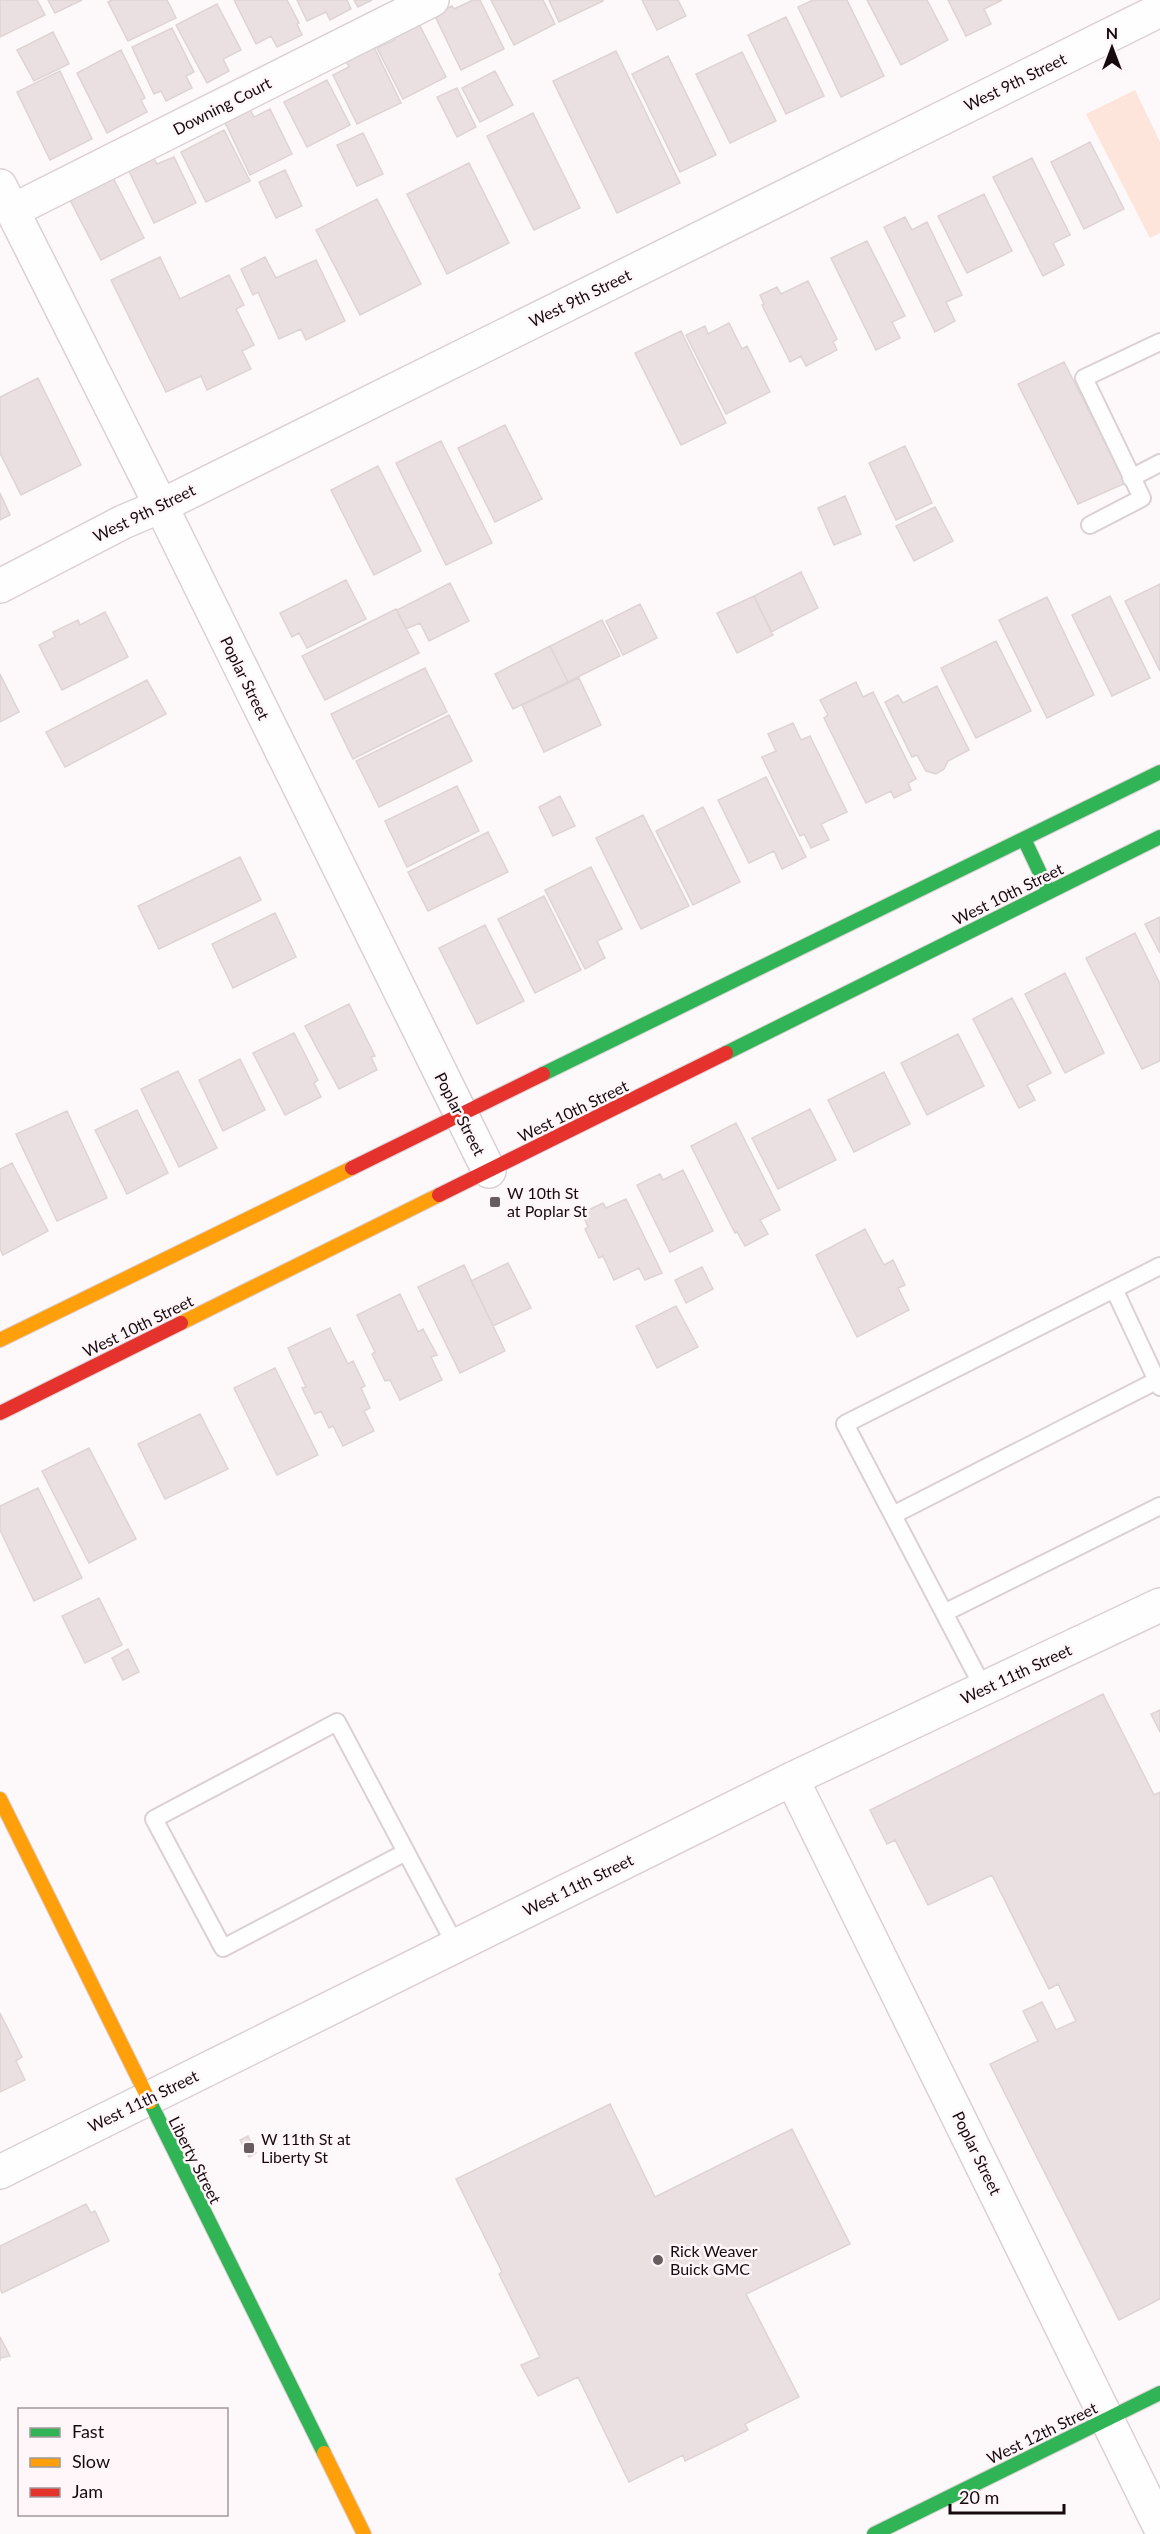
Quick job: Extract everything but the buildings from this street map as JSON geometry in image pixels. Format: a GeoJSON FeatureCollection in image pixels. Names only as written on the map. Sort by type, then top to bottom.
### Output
{"type":"FeatureCollection","features":[{"type":"Feature","properties":{"kind":"street","name":"Downing Court"},"geometry":{"type":"LineString","coordinates":[[6,198],[432,0]]}},
{"type":"Feature","properties":{"kind":"street","name":"West 9th Street"},"geometry":{"type":"LineString","coordinates":[[0,586],[123,522],[161,506],[1160,10]]}},
{"type":"Feature","properties":{"kind":"street","name":"Poplar Street"},"geometry":{"type":"LineString","coordinates":[[6,198],[161,506],[489,1171]]}},
{"type":"Feature","properties":{"kind":"street"},"geometry":{"type":"LineString","coordinates":[[0,1340],[1160,772]]}},
{"type":"Feature","properties":{"kind":"street","name":"West 10th Street"},"geometry":{"type":"LineString","coordinates":[[0,1413],[1160,837]]}},
{"type":"Feature","properties":{"kind":"street"},"geometry":{"type":"LineString","coordinates":[[1024,839],[1049,892]]}},
{"type":"Feature","properties":{"kind":"street","name":"West 11th Street"},"geometry":{"type":"LineString","coordinates":[[0,2172],[792,1779],[1160,1605]]}},
{"type":"Feature","properties":{"kind":"street","name":"Poplar Street"},"geometry":{"type":"LineString","coordinates":[[792,1779],[1160,2527]]}},
{"type":"Feature","properties":{"kind":"street","name":"Liberty Street"},"geometry":{"type":"LineString","coordinates":[[0,1798],[364,2534]]}},
{"type":"Feature","properties":{"kind":"street","name":"West 12th Street"},"geometry":{"type":"LineString","coordinates":[[874,2534],[1160,2393]]}},
{"type":"Feature","properties":{"kind":"lane"},"geometry":{"type":"LineString","coordinates":[[1090,525],[1142,498],[1084,378],[1160,342]]}},
{"type":"Feature","properties":{"kind":"lane"},"geometry":{"type":"LineString","coordinates":[[1131,478],[1160,464]]}},
{"type":"Feature","properties":{"kind":"lane"},"geometry":{"type":"LineString","coordinates":[[984,1689],[845,1424],[1160,1266]]}},
{"type":"Feature","properties":{"kind":"lane"},"geometry":{"type":"LineString","coordinates":[[893,1515],[1159,1382],[1114,1289]]}},
{"type":"Feature","properties":{"kind":"lane"},"geometry":{"type":"LineString","coordinates":[[945,1613],[1160,1506]]}},
{"type":"Feature","properties":{"kind":"lane"},"geometry":{"type":"LineString","coordinates":[[406,1851],[223,1948],[154,1819],[337,1722],[406,1851],[456,1946]]}},
{"type":"Feature","properties":{"kind":"shaded area"},"geometry":{"type":"Polygon","coordinates":[[[1135,90],[1160,142],[1160,233],[1150,238],[1086,114],[1135,90]]]}},
{"type":"Feature","properties":{"kind":"traffic: fast"},"geometry":{"type":"LineString","coordinates":[[543,1074],[1160,772]]}},
{"type":"Feature","properties":{"kind":"traffic: fast"},"geometry":{"type":"LineString","coordinates":[[726,1053],[1160,837]]}},
{"type":"Feature","properties":{"kind":"traffic: fast"},"geometry":{"type":"LineString","coordinates":[[1024,839],[1049,892]]}},
{"type":"Feature","properties":{"kind":"traffic: fast"},"geometry":{"type":"LineString","coordinates":[[150,2102],[324,2453]]}},
{"type":"Feature","properties":{"kind":"traffic: fast"},"geometry":{"type":"LineString","coordinates":[[874,2534],[1160,2393]]}},
{"type":"Feature","properties":{"kind":"traffic: slow"},"geometry":{"type":"LineString","coordinates":[[0,1340],[352,1168]]}},
{"type":"Feature","properties":{"kind":"traffic: slow"},"geometry":{"type":"LineString","coordinates":[[181,1323],[439,1195]]}},
{"type":"Feature","properties":{"kind":"traffic: slow"},"geometry":{"type":"LineString","coordinates":[[0,1799],[150,2102]]}},
{"type":"Feature","properties":{"kind":"traffic: slow"},"geometry":{"type":"LineString","coordinates":[[324,2453],[364,2534]]}},
{"type":"Feature","properties":{"kind":"traffic: jam"},"geometry":{"type":"LineString","coordinates":[[439,1195],[726,1053]]}},
{"type":"Feature","properties":{"kind":"traffic: jam"},"geometry":{"type":"LineString","coordinates":[[352,1168],[543,1074]]}},
{"type":"Feature","properties":{"kind":"traffic: jam"},"geometry":{"type":"LineString","coordinates":[[0,1413],[181,1323]]}},
{"type":"Feature","properties":{"kind":"place","name":"W 10th St at Poplar St"},"geometry":{"type":"Point","coordinates":[495,1202]}},
{"type":"Feature","properties":{"kind":"place","name":"W 11th St at Liberty St"},"geometry":{"type":"Point","coordinates":[249,2148]}},
{"type":"Feature","properties":{"kind":"place","name":"Rick Weaver Buick GMC"},"geometry":{"type":"Point","coordinates":[658,2260]}}]}
